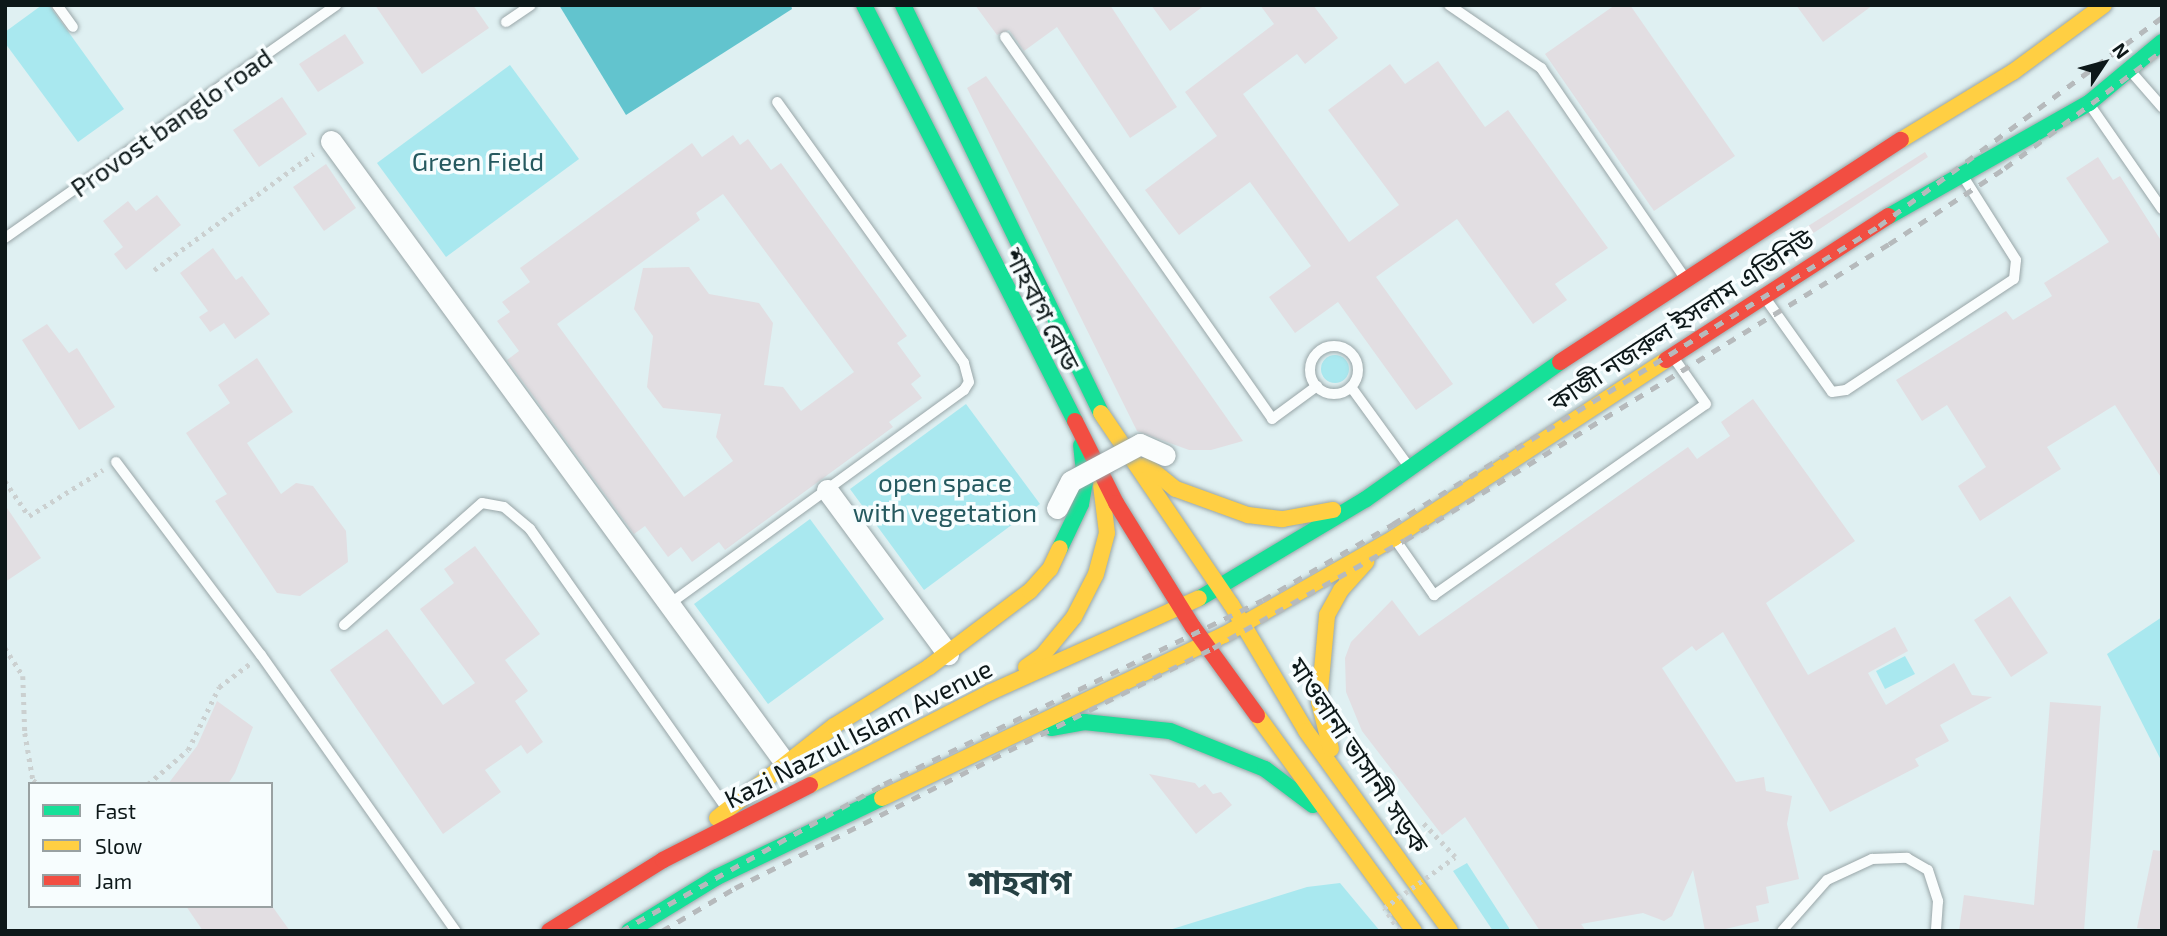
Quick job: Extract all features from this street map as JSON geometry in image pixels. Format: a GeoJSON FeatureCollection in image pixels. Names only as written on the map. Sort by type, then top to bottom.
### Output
{"type":"FeatureCollection","features":[{"type":"Feature","properties":{"kind":"main road","name":"শাহবাগ রোড"},"geometry":{"type":"LineString","coordinates":[[864,5],[1080,438],[1193,627]]}},
{"type":"Feature","properties":{"kind":"main road","name":"শাহবাগ রোড"},"geometry":{"type":"LineString","coordinates":[[902,5],[1107,426],[1231,604]]}},
{"type":"Feature","properties":{"kind":"main road","name":"কাজী নজরুল ইসলাম এভিনিউ"},"geometry":{"type":"LineString","coordinates":[[1200,598],[1366,499],[1559,363],[1688,282],[1850,172],[2013,72],[2104,5]]}},
{"type":"Feature","properties":{"kind":"main road","name":"কাজী নজরুল ইসলাম এভিনিউ"},"geometry":{"type":"LineString","coordinates":[[1224,635],[1394,538],[1762,295],[1961,173],[2088,103],[2162,43]]}},
{"type":"Feature","properties":{"kind":"main road"},"geometry":{"type":"LineString","coordinates":[[1107,426],[1176,489],[1215,506],[1283,519],[1316,516],[1366,499]]}},
{"type":"Feature","properties":{"kind":"main road"},"geometry":{"type":"LineString","coordinates":[[663,860],[834,726],[948,654],[1030,591],[1050,569],[1081,504],[1086,482],[1080,438]]}},
{"type":"Feature","properties":{"kind":"main road"},"geometry":{"type":"LineString","coordinates":[[991,692],[1042,656],[1074,617],[1096,574],[1107,533],[1103,489],[1080,438]]}},
{"type":"Feature","properties":{"kind":"main road"},"geometry":{"type":"LineString","coordinates":[[1356,803],[1328,740],[1319,702],[1321,649],[1328,615],[1341,590],[1357,569],[1394,538]]}},
{"type":"Feature","properties":{"kind":"main road"},"geometry":{"type":"LineString","coordinates":[[629,931],[717,877],[1016,734],[1205,644],[1224,635],[1235,618],[1231,604],[1214,594],[1200,598],[1190,614],[1193,627],[1205,644],[1330,818],[1414,931]]}},
{"type":"Feature","properties":{"kind":"main road","name":"Kazi Nazrul Islam Avenue"},"geometry":{"type":"LineString","coordinates":[[549,931],[663,860],[991,692],[1200,598]]}},
{"type":"Feature","properties":{"kind":"main road","name":"মাওলানা ভাসানী সড়ক"},"geometry":{"type":"LineString","coordinates":[[1231,604],[1356,803],[1450,931]]}},
{"type":"Feature","properties":{"kind":"main road"},"geometry":{"type":"LineString","coordinates":[[1193,627],[1203,637],[1224,635]]}},
{"type":"Feature","properties":{"kind":"main road"},"geometry":{"type":"LineString","coordinates":[[1016,734],[1084,722],[1170,731],[1265,769],[1330,818]]}},
{"type":"Feature","properties":{"kind":"street"},"geometry":{"type":"LineString","coordinates":[[331,141],[785,763]]}},
{"type":"Feature","properties":{"kind":"street"},"geometry":{"type":"LineString","coordinates":[[1057,508],[1071,481],[1140,444],[1165,455]]}},
{"type":"Feature","properties":{"kind":"street"},"geometry":{"type":"LineString","coordinates":[[827,490],[948,654]]}},
{"type":"Feature","properties":{"kind":"lane"},"geometry":{"type":"LineString","coordinates":[[57,5],[73,27]]}},
{"type":"Feature","properties":{"kind":"lane","name":"Provost banglo road"},"geometry":{"type":"LineString","coordinates":[[5,238],[337,5]]}},
{"type":"Feature","properties":{"kind":"lane"},"geometry":{"type":"LineString","coordinates":[[506,22],[531,5]]}},
{"type":"Feature","properties":{"kind":"lane"},"geometry":{"type":"LineString","coordinates":[[1449,5],[1541,68],[1688,282]]}},
{"type":"Feature","properties":{"kind":"lane"},"geometry":{"type":"LineString","coordinates":[[1005,37],[1272,419],[1317,386]]}},
{"type":"Feature","properties":{"kind":"lane"},"geometry":{"type":"LineString","coordinates":[[2130,70],[2162,107]]}},
{"type":"Feature","properties":{"kind":"lane"},"geometry":{"type":"LineString","coordinates":[[668,606],[964,390],[969,374],[777,102]]}},
{"type":"Feature","properties":{"kind":"lane"},"geometry":{"type":"LineString","coordinates":[[2088,103],[2162,209]]}},
{"type":"Feature","properties":{"kind":"lane"},"geometry":{"type":"LineString","coordinates":[[1762,295],[1832,392],[1846,390],[2014,279],[2016,260],[1961,173]]}},
{"type":"Feature","properties":{"kind":"lane"},"geometry":{"type":"LineString","coordinates":[[1334,346],[1355,357],[1358,373],[1351,387],[1338,394],[1317,386],[1311,372],[1314,358],[1334,346]]}},
{"type":"Feature","properties":{"kind":"lane"},"geometry":{"type":"LineString","coordinates":[[1394,538],[1434,595],[1706,404],[1671,353]]}},
{"type":"Feature","properties":{"kind":"lane"},"geometry":{"type":"LineString","coordinates":[[1351,387],[1411,469]]}},
{"type":"Feature","properties":{"kind":"lane"},"geometry":{"type":"LineString","coordinates":[[116,463],[261,655],[456,931]]}},
{"type":"Feature","properties":{"kind":"lane"},"geometry":{"type":"LineString","coordinates":[[344,625],[482,503],[504,507],[530,529],[727,810]]}},
{"type":"Feature","properties":{"kind":"lane"},"geometry":{"type":"LineString","coordinates":[[1782,931],[1827,880],[1872,859],[1907,858],[1928,870],[1938,901],[1936,931]]}},
{"type":"Feature","properties":{"kind":"path"},"geometry":{"type":"LineString","coordinates":[[154,270],[331,141]]}},
{"type":"Feature","properties":{"kind":"path"},"geometry":{"type":"LineString","coordinates":[[5,481],[29,516],[116,463]]}},
{"type":"Feature","properties":{"kind":"path"},"geometry":{"type":"LineString","coordinates":[[5,648],[23,676],[25,733],[33,780],[36,782]]}},
{"type":"Feature","properties":{"kind":"path"},"geometry":{"type":"LineString","coordinates":[[150,782],[188,750],[219,687],[261,655]]}},
{"type":"Feature","properties":{"kind":"path"},"geometry":{"type":"LineString","coordinates":[[1399,931],[1384,908],[1455,857],[1420,821]]}},
{"type":"Feature","properties":{"kind":"green space"},"geometry":{"type":"Polygon","coordinates":[[[42,5],[49,5],[124,109],[78,142],[5,43],[5,32],[42,5]]]}},
{"type":"Feature","properties":{"kind":"green space","name":"Green Field"},"geometry":{"type":"Polygon","coordinates":[[[510,65],[579,159],[446,257],[377,163],[510,65]]]}},
{"type":"Feature","properties":{"kind":"green space"},"geometry":{"type":"Polygon","coordinates":[[[1335,355],[1345,359],[1349,369],[1345,379],[1335,383],[1325,379],[1321,369],[1325,359],[1335,355]]]}},
{"type":"Feature","properties":{"kind":"green space","name":"open space with vegetation"},"geometry":{"type":"Polygon","coordinates":[[[966,404],[1040,504],[924,590],[850,489],[966,404]]]}},
{"type":"Feature","properties":{"kind":"green space"},"geometry":{"type":"Polygon","coordinates":[[[810,519],[884,619],[768,704],[694,604],[810,519]]]}},
{"type":"Feature","properties":{"kind":"green space"},"geometry":{"type":"Polygon","coordinates":[[[2162,617],[2162,762],[2107,654],[2162,617]]]}},
{"type":"Feature","properties":{"kind":"green space"},"geometry":{"type":"Polygon","coordinates":[[[1905,656],[1915,674],[1885,689],[1876,671],[1905,656]]]}},
{"type":"Feature","properties":{"kind":"green space"},"geometry":{"type":"Polygon","coordinates":[[[1467,863],[1510,931],[1493,931],[1453,871],[1467,863]]]}},
{"type":"Feature","properties":{"kind":"green space"},"geometry":{"type":"Polygon","coordinates":[[[1340,883],[1380,931],[1166,931],[1307,887],[1340,883]]]}},
{"type":"Feature","properties":{"kind":"shaded area"},"geometry":{"type":"Polygon","coordinates":[[[559,5],[791,5],[792,9],[626,115],[559,5]]]}},
{"type":"Feature","properties":{"kind":"building"},"geometry":{"type":"Polygon","coordinates":[[[375,5],[473,5],[489,28],[422,74],[375,5]]]}},
{"type":"Feature","properties":{"kind":"building"},"geometry":{"type":"Polygon","coordinates":[[[975,5],[1110,5],[1177,107],[1130,138],[1057,27],[1024,51],[1009,30],[997,35],[975,5]]]}},
{"type":"Feature","properties":{"kind":"building"},"geometry":{"type":"Polygon","coordinates":[[[1151,5],[1205,5],[1170,31],[1151,5]]]}},
{"type":"Feature","properties":{"kind":"building"},"geometry":{"type":"Polygon","coordinates":[[[1260,5],[1313,5],[1338,38],[1305,64],[1297,54],[1243,94],[1349,242],[1399,205],[1328,110],[1390,64],[1405,84],[1438,61],[1485,127],[1508,110],[1608,248],[1555,284],[1567,300],[1533,324],[1457,219],[1376,277],[1453,384],[1416,410],[1338,302],[1295,333],[1269,297],[1311,266],[1250,182],[1179,235],[1145,190],[1217,136],[1185,92],[1274,24],[1260,5]]]}},
{"type":"Feature","properties":{"kind":"building"},"geometry":{"type":"Polygon","coordinates":[[[1615,5],[1630,5],[1735,156],[1654,211],[1545,54],[1615,5]]]}},
{"type":"Feature","properties":{"kind":"building"},"geometry":{"type":"Polygon","coordinates":[[[1796,5],[1873,5],[1823,42],[1796,5]]]}},
{"type":"Feature","properties":{"kind":"building"},"geometry":{"type":"Polygon","coordinates":[[[345,34],[364,63],[318,92],[299,64],[345,34]]]}},
{"type":"Feature","properties":{"kind":"building"},"geometry":{"type":"Polygon","coordinates":[[[986,76],[1243,441],[1211,450],[1189,450],[1137,431],[967,88],[986,76]]]}},
{"type":"Feature","properties":{"kind":"building"},"geometry":{"type":"Polygon","coordinates":[[[282,97],[307,134],[259,167],[233,130],[282,97]]]}},
{"type":"Feature","properties":{"kind":"building"},"geometry":{"type":"Polygon","coordinates":[[[733,135],[740,145],[748,139],[771,170],[781,163],[907,336],[897,343],[921,376],[911,384],[922,398],[889,422],[893,427],[725,550],[719,542],[692,562],[681,547],[668,557],[645,526],[634,534],[507,360],[519,351],[497,321],[510,312],[502,302],[530,282],[520,268],[692,143],[702,157],[733,135]],[[723,194],[696,213],[700,220],[557,324],[684,497],[733,461],[716,437],[721,414],[663,408],[647,387],[653,336],[634,309],[643,268],[689,267],[709,294],[759,303],[773,323],[764,385],[783,387],[801,411],[854,372],[723,194]]]}},
{"type":"Feature","properties":{"kind":"building"},"geometry":{"type":"Polygon","coordinates":[[[1925,152],[1928,157],[1791,248],[1786,240],[1925,152]]]}},
{"type":"Feature","properties":{"kind":"building"},"geometry":{"type":"Polygon","coordinates":[[[2098,157],[2113,180],[2120,176],[2162,242],[2162,479],[2115,405],[2047,447],[2061,469],[1980,521],[1958,486],[1986,467],[1947,405],[1922,421],[1896,380],[2006,311],[2013,320],[2052,296],[2044,283],[2109,242],[2066,178],[2098,157]]]}},
{"type":"Feature","properties":{"kind":"building"},"geometry":{"type":"Polygon","coordinates":[[[326,164],[356,208],[324,231],[293,187],[326,164]]]}},
{"type":"Feature","properties":{"kind":"building"},"geometry":{"type":"Polygon","coordinates":[[[157,195],[181,225],[126,270],[114,254],[123,247],[103,221],[128,201],[136,211],[157,195]]]}},
{"type":"Feature","properties":{"kind":"building"},"geometry":{"type":"Polygon","coordinates":[[[213,248],[236,280],[242,276],[270,314],[235,339],[224,323],[210,332],[199,317],[208,311],[180,273],[213,248]]]}},
{"type":"Feature","properties":{"kind":"building"},"geometry":{"type":"Polygon","coordinates":[[[47,324],[69,353],[77,348],[115,407],[79,430],[22,340],[47,324]]]}},
{"type":"Feature","properties":{"kind":"building"},"geometry":{"type":"Polygon","coordinates":[[[257,358],[293,412],[247,443],[281,494],[296,483],[313,486],[346,531],[348,562],[300,596],[277,593],[215,501],[227,494],[186,433],[230,403],[218,385],[257,358]]]}},
{"type":"Feature","properties":{"kind":"building"},"geometry":{"type":"Polygon","coordinates":[[[1753,399],[1855,541],[1766,603],[1808,675],[1895,627],[1908,651],[1868,673],[1886,705],[1954,663],[1972,695],[1992,697],[1940,725],[1949,741],[1915,759],[1919,766],[1830,812],[1723,632],[1696,651],[1692,646],[1662,668],[1736,782],[1764,777],[1766,791],[1792,796],[1787,824],[1799,879],[1766,887],[1769,903],[1756,906],[1759,921],[1717,931],[1705,931],[1693,870],[1672,916],[1664,921],[1643,913],[1581,924],[1586,931],[1540,931],[1465,817],[1442,835],[1362,731],[1346,692],[1345,658],[1351,642],[1392,600],[1419,636],[1688,447],[1697,459],[1730,436],[1721,422],[1753,399]]]}},
{"type":"Feature","properties":{"kind":"building"},"geometry":{"type":"Polygon","coordinates":[[[5,505],[41,558],[5,582],[5,505]]]}},
{"type":"Feature","properties":{"kind":"building"},"geometry":{"type":"Polygon","coordinates":[[[475,546],[540,634],[505,660],[528,691],[515,701],[543,742],[527,754],[521,745],[485,770],[501,792],[443,834],[330,670],[387,629],[443,705],[475,683],[420,609],[454,583],[444,569],[475,546]]]}},
{"type":"Feature","properties":{"kind":"building"},"geometry":{"type":"Polygon","coordinates":[[[2010,596],[2048,653],[2011,677],[1974,620],[2010,596]]]}},
{"type":"Feature","properties":{"kind":"building"},"geometry":{"type":"Polygon","coordinates":[[[217,701],[253,727],[229,782],[170,782],[197,746],[217,701]]]}},
{"type":"Feature","properties":{"kind":"building"},"geometry":{"type":"Polygon","coordinates":[[[2050,702],[2101,706],[2084,931],[1959,931],[1964,895],[2034,905],[2050,702]]]}},
{"type":"Feature","properties":{"kind":"building"},"geometry":{"type":"Polygon","coordinates":[[[1149,774],[1195,783],[1199,788],[1205,784],[1213,794],[1221,792],[1232,805],[1196,834],[1149,774]]]}},
{"type":"Feature","properties":{"kind":"building"},"geometry":{"type":"Polygon","coordinates":[[[2153,850],[2162,851],[2162,931],[2137,928],[2153,850]]]}},
{"type":"Feature","properties":{"kind":"building"},"geometry":{"type":"Polygon","coordinates":[[[273,907],[290,931],[203,931],[187,908],[273,907]]]}},
{"type":"Feature","properties":{"kind":"railway"},"geometry":{"type":"LineString","coordinates":[[621,931],[884,784],[1263,600],[1393,524],[1879,226],[2162,17]]}},
{"type":"Feature","properties":{"kind":"railway"},"geometry":{"type":"LineString","coordinates":[[662,931],[735,888],[1213,648],[1405,540],[1889,244],[2005,168],[2162,51]]}},
{"type":"Feature","properties":{"kind":"traffic: fast"},"geometry":{"type":"LineString","coordinates":[[864,5],[1075,421]]}},
{"type":"Feature","properties":{"kind":"traffic: fast"},"geometry":{"type":"LineString","coordinates":[[903,5],[1101,413]]}},
{"type":"Feature","properties":{"kind":"traffic: fast"},"geometry":{"type":"LineString","coordinates":[[1889,216],[2089,103],[2162,42]]}},
{"type":"Feature","properties":{"kind":"traffic: fast"},"geometry":{"type":"LineString","coordinates":[[1200,598],[1366,499],[1560,362]]}},
{"type":"Feature","properties":{"kind":"traffic: fast"},"geometry":{"type":"LineString","coordinates":[[1060,548],[1081,504],[1085,482],[1081,445]]}},
{"type":"Feature","properties":{"kind":"traffic: fast"},"geometry":{"type":"LineString","coordinates":[[1051,728],[1084,722],[1170,731],[1265,769],[1313,805]]}},
{"type":"Feature","properties":{"kind":"traffic: fast"},"geometry":{"type":"LineString","coordinates":[[629,931],[717,877],[882,798]]}},
{"type":"Feature","properties":{"kind":"traffic: slow"},"geometry":{"type":"LineString","coordinates":[[1901,140],[2013,72],[2104,5]]}},
{"type":"Feature","properties":{"kind":"traffic: slow"},"geometry":{"type":"LineString","coordinates":[[1224,635],[1394,538],[1666,360]]}},
{"type":"Feature","properties":{"kind":"traffic: slow"},"geometry":{"type":"LineString","coordinates":[[1101,413],[1231,604],[1306,731],[1450,931]]}},
{"type":"Feature","properties":{"kind":"traffic: slow"},"geometry":{"type":"LineString","coordinates":[[1146,465],[1176,489],[1248,515],[1283,519],[1333,510]]}},
{"type":"Feature","properties":{"kind":"traffic: slow"},"geometry":{"type":"LineString","coordinates":[[1026,667],[1042,656],[1074,617],[1096,574],[1107,533],[1101,485]]}},
{"type":"Feature","properties":{"kind":"traffic: slow"},"geometry":{"type":"LineString","coordinates":[[717,818],[834,726],[929,667],[1030,591],[1050,569],[1060,548]]}},
{"type":"Feature","properties":{"kind":"traffic: slow"},"geometry":{"type":"LineString","coordinates":[[1331,749],[1319,702],[1327,615],[1341,590],[1366,562]]}},
{"type":"Feature","properties":{"kind":"traffic: slow"},"geometry":{"type":"LineString","coordinates":[[810,785],[991,692],[1199,598]]}},
{"type":"Feature","properties":{"kind":"traffic: slow"},"geometry":{"type":"LineString","coordinates":[[882,798],[1224,635]]}},
{"type":"Feature","properties":{"kind":"traffic: slow"},"geometry":{"type":"LineString","coordinates":[[1257,715],[1414,931]]}},
{"type":"Feature","properties":{"kind":"traffic: jam"},"geometry":{"type":"LineString","coordinates":[[1560,362],[1901,140]]}},
{"type":"Feature","properties":{"kind":"traffic: jam"},"geometry":{"type":"LineString","coordinates":[[1666,360],[1889,216]]}},
{"type":"Feature","properties":{"kind":"traffic: jam"},"geometry":{"type":"LineString","coordinates":[[1075,421],[1116,503],[1193,627],[1257,715]]}},
{"type":"Feature","properties":{"kind":"traffic: jam"},"geometry":{"type":"LineString","coordinates":[[549,931],[663,860],[810,785]]}},
{"type":"Feature","properties":{"kind":"district","name":"শাহবাগ"},"geometry":{"type":"Point","coordinates":[1020,882]}}]}
